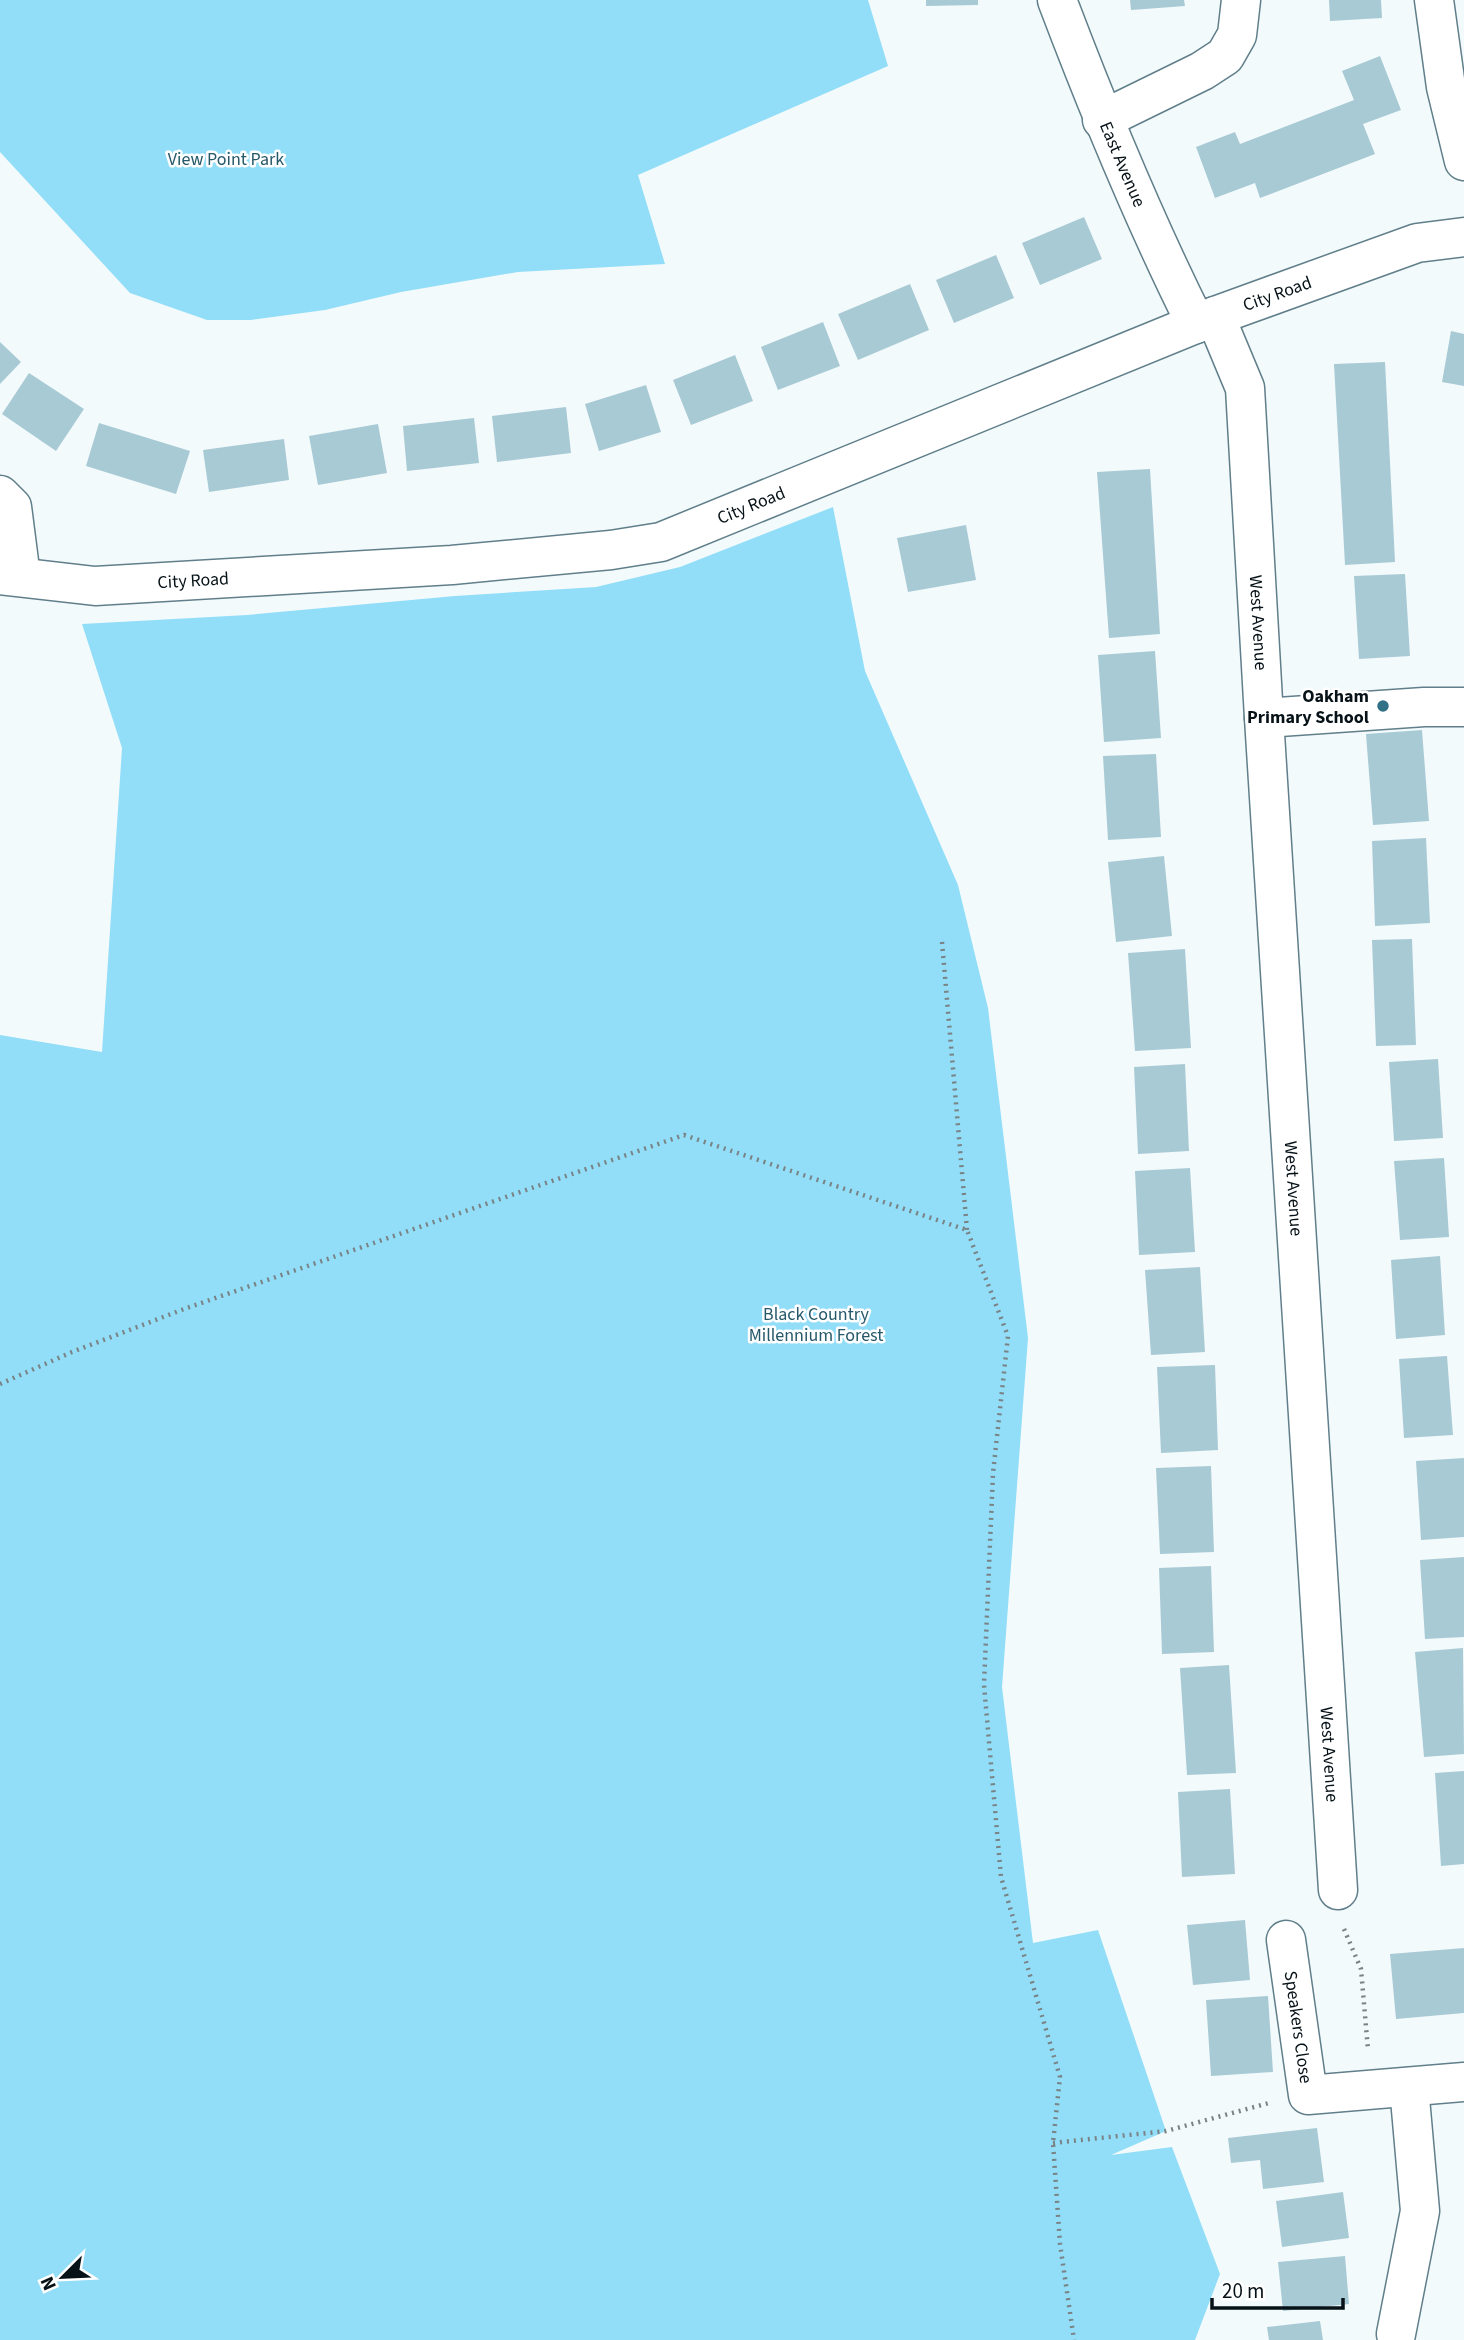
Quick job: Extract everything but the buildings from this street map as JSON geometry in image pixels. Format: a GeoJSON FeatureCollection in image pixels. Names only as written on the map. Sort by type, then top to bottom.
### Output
{"type":"FeatureCollection","features":[{"type":"Feature","properties":{"kind":"street","name":"East Avenue"},"geometry":{"type":"LineString","coordinates":[[1057,0],[1102,120],[1168,268],[1205,320]]}},
{"type":"Feature","properties":{"kind":"street"},"geometry":{"type":"LineString","coordinates":[[1102,120],[1202,71],[1225,56],[1237,35],[1241,0]]}},
{"type":"Feature","properties":{"kind":"street"},"geometry":{"type":"LineString","coordinates":[[1434,0],[1446,87],[1464,161]]}},
{"type":"Feature","properties":{"kind":"street","name":"City Road"},"geometry":{"type":"LineString","coordinates":[[11,576],[95,586],[452,565],[611,550],[661,542],[1205,320],[1417,243],[1464,237]]}},
{"type":"Feature","properties":{"kind":"street","name":"West Avenue"},"geometry":{"type":"LineString","coordinates":[[1205,320],[1245,388],[1338,1890]]}},
{"type":"Feature","properties":{"kind":"street"},"geometry":{"type":"LineString","coordinates":[[0,495],[12,507],[11,576]]}},
{"type":"Feature","properties":{"kind":"street"},"geometry":{"type":"LineString","coordinates":[[1264,718],[1424,707],[1464,707]]}},
{"type":"Feature","properties":{"kind":"street","name":"Speakers Close"},"geometry":{"type":"LineString","coordinates":[[1286,1940],[1308,2095],[1464,2082]]}},
{"type":"Feature","properties":{"kind":"street"},"geometry":{"type":"LineString","coordinates":[[1396,2334],[1420,2211],[1409,2087]]}},
{"type":"Feature","properties":{"kind":"path"},"geometry":{"type":"LineString","coordinates":[[942,942],[967,1230],[1008,1336],[993,1473],[984,1685],[1001,1877],[1060,2077],[1053,2143],[1060,2244],[1074,2340]]}},
{"type":"Feature","properties":{"kind":"path"},"geometry":{"type":"LineString","coordinates":[[0,1384],[72,1352],[184,1309],[684,1135],[967,1230]]}},
{"type":"Feature","properties":{"kind":"path"},"geometry":{"type":"LineString","coordinates":[[1338,1890],[1343,1928],[1361,1969],[1370,2063]]}},
{"type":"Feature","properties":{"kind":"path"},"geometry":{"type":"LineString","coordinates":[[1053,2143],[1166,2131],[1270,2103]]}},
{"type":"Feature","properties":{"kind":"green space","name":"View Point Park"},"geometry":{"type":"Polygon","coordinates":[[[0,0],[868,0],[888,66],[638,175],[665,264],[518,272],[401,292],[325,310],[251,320],[207,320],[130,293],[0,152],[0,0]]]}},
{"type":"Feature","properties":{"kind":"green space","name":"Black Country Millennium Forest"},"geometry":{"type":"Polygon","coordinates":[[[833,507],[865,671],[958,885],[988,1008],[1028,1338],[1002,1687],[1033,1943],[1098,1930],[1166,2131],[1111,2155],[1172,2147],[1220,2274],[1195,2340],[0,2340],[0,1035],[102,1052],[122,748],[82,624],[247,615],[455,596],[596,587],[680,567],[833,507]]]}},
{"type":"Feature","properties":{"kind":"place","name":"Oakham Primary School"},"geometry":{"type":"Point","coordinates":[1383,706]}}]}
